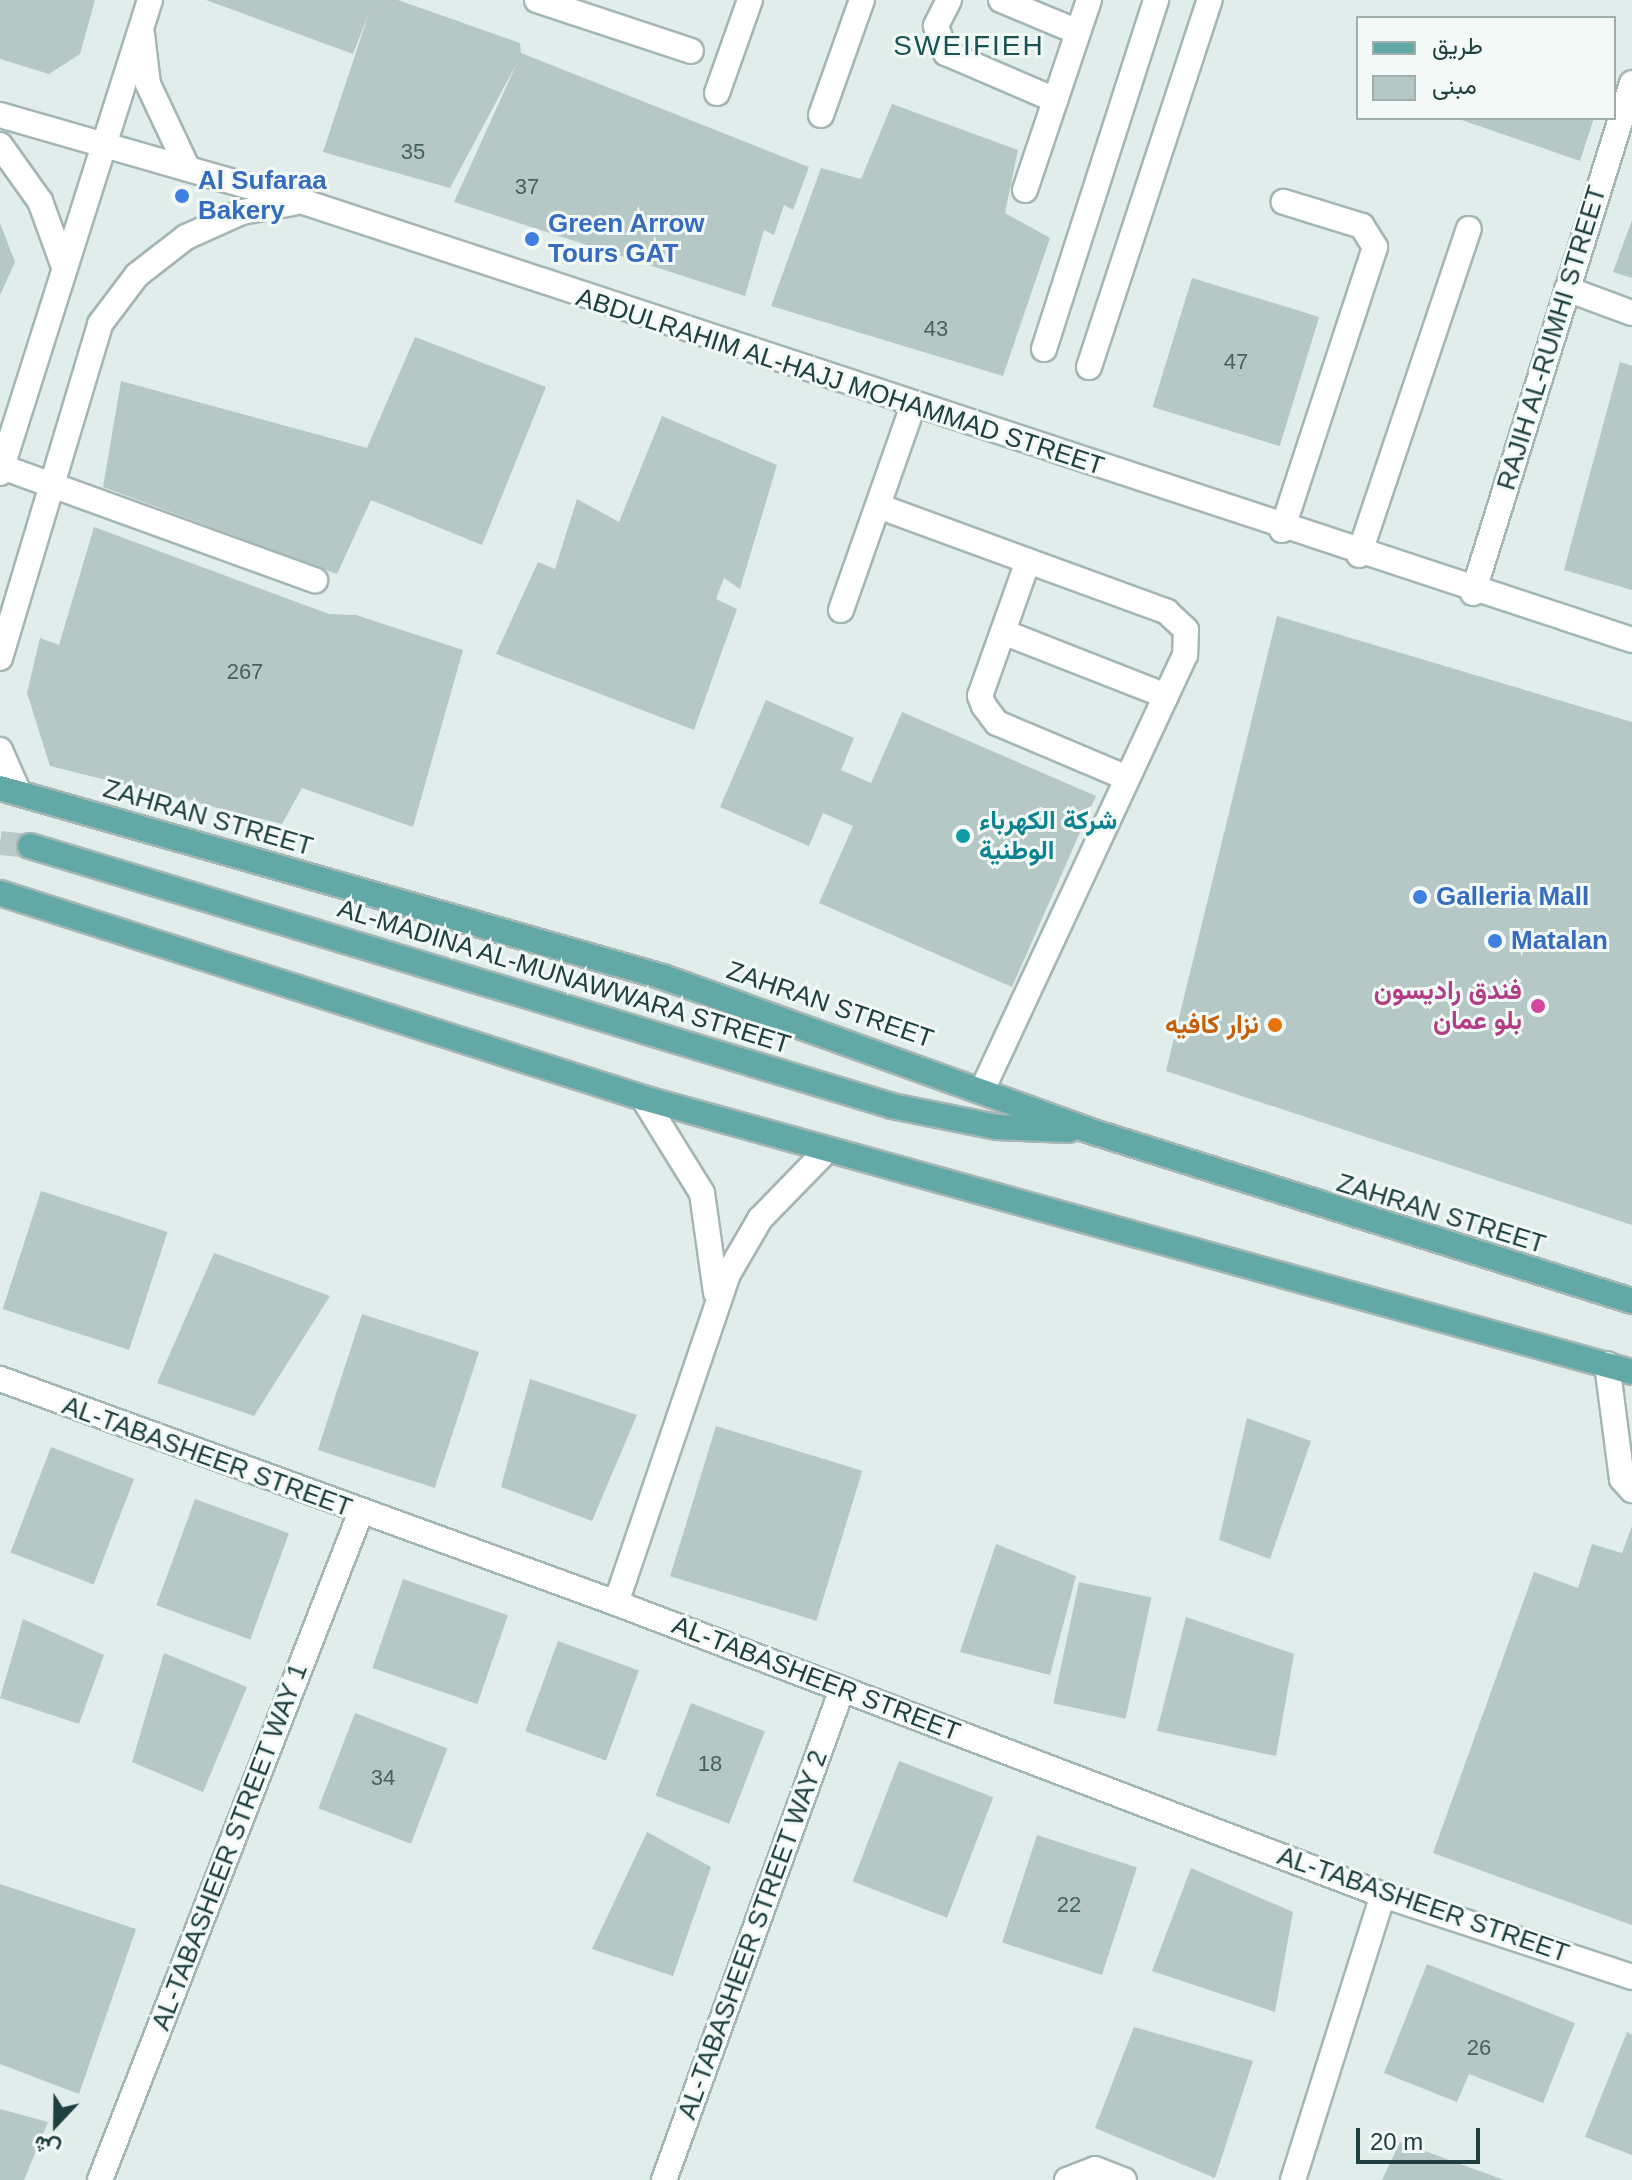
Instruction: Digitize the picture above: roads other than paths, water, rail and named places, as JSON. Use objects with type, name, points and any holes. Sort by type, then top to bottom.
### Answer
[{"type":"main road","name":"ZAHRAN STREET","points":[[10,791],[663,977],[1087,1130],[1632,1301]]},
{"type":"main road","name":"AL-MADINA AL-MUNAWWARA STREET","points":[[30,846],[892,1106],[997,1127],[1087,1130]]},
{"type":"main road","points":[[0,893],[643,1098],[1632,1372]]},
{"type":"street","points":[[150,0],[1,470],[52,483],[315,580]]},
{"type":"street","points":[[537,0],[691,51]]},
{"type":"street","points":[[717,93],[750,0]]},
{"type":"street","points":[[821,115],[862,0]]},
{"type":"street","points":[[949,0],[936,26],[946,53],[1055,100]]},
{"type":"street","points":[[1001,0],[1078,32]]},
{"type":"street","points":[[1025,190],[1089,0]]},
{"type":"street","points":[[1044,349],[1156,0]]},
{"type":"street","points":[[1089,367],[1210,0]]},
{"type":"street","points":[[142,24],[148,84],[188,169]]},
{"type":"street","name":"RAJIH AL-RUMHI STREET","points":[[1473,593],[1632,83]]},
{"type":"street","name":"ABDULRAHIM AL-HAJJ MOHAMMAD STREET","points":[[0,115],[304,202],[1473,593],[1632,640]]},
{"type":"street","points":[[0,145],[40,201],[64,267]]},
{"type":"street","points":[[0,658],[100,324],[137,275],[213,223],[304,202]]},
{"type":"street","points":[[1282,530],[1375,247],[1362,226],[1284,202]]},
{"type":"street","points":[[1359,555],[1469,229]]},
{"type":"street","points":[[1567,289],[1632,313]]},
{"type":"street","points":[[841,610],[913,406]]},
{"type":"street","points":[[878,506],[1178,619],[1188,642],[1166,696],[982,1090]]},
{"type":"street","points":[[1028,561],[980,696],[989,714],[1127,778]]},
{"type":"street","points":[[1003,632],[1166,696]]},
{"type":"street","points":[[0,750],[10,791]]},
{"type":"street","points":[[643,1098],[702,1193],[716,1304]]},
{"type":"street","points":[[616,1603],[716,1304],[760,1219],[827,1150]]},
{"type":"street","points":[[1607,1364],[1622,1479],[1632,1490]]},
{"type":"street","name":"AL-TABASHEER STREET","points":[[0,1379],[360,1514],[616,1603],[1383,1895],[1632,1977]]},
{"type":"street","name":"AL-TABASHEER STREET WAY 1","points":[[100,2180],[360,1514]]},
{"type":"street","name":"AL-TABASHEER STREET WAY 2","points":[[664,2180],[842,1689]]},
{"type":"street","points":[[1293,2180],[1383,1895]]},
{"type":"street","points":[[1067,2180],[1095,2169],[1124,2180]]},
{"type":"tunnel","points":[[0,843],[30,846]]},
{"type":"place","name":"Al Sufaraa Bakery","points":[[182,196]]},
{"type":"place","name":"Green Arrow Tours GAT","points":[[532,239]]},
{"type":"place","name":"شركة الكهرباء الوطنية","points":[[963,836]]},
{"type":"place","name":"Galleria Mall","points":[[1420,897]]},
{"type":"place","name":"Matalan","points":[[1495,941]]},
{"type":"place","name":"فندق راديسون بلو عمان","points":[[1538,1006]]},
{"type":"place","name":"نزار كافيه","points":[[1275,1025]]},
{"type":"district","name":"SWEIFIEH","points":[[969,46]]}]
